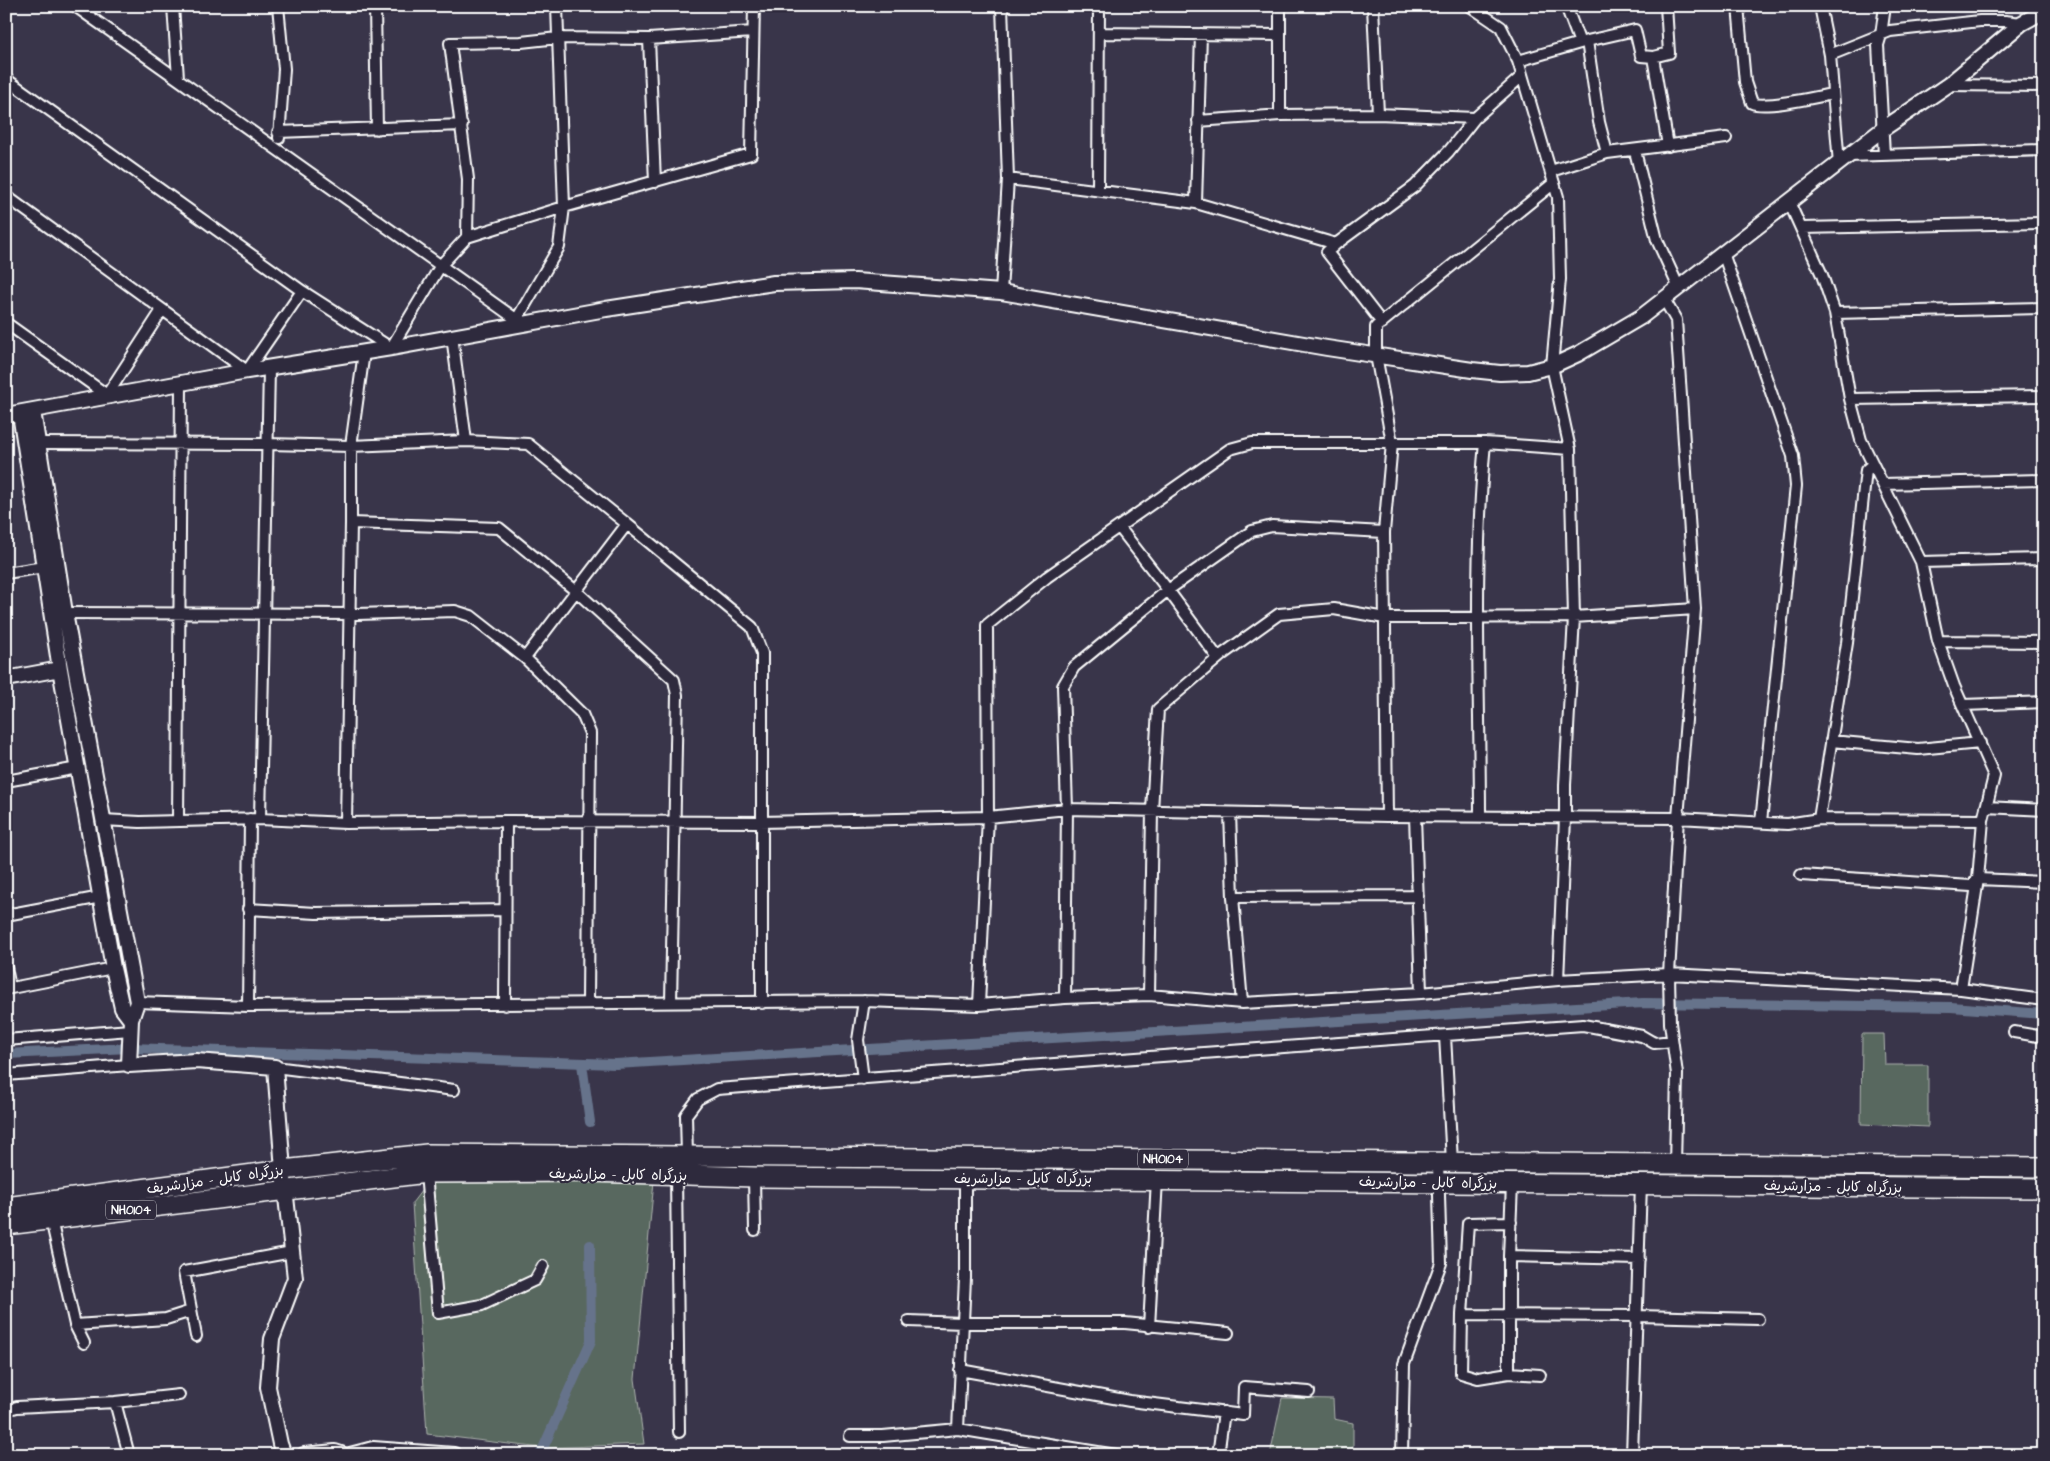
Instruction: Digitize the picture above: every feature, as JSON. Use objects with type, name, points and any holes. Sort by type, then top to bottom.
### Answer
[{"type":"highway","name":"بزرگراه کابل - مزارشریف","points":[[6,1225],[49,1211],[283,1170],[427,1154],[2044,1168]]},
{"type":"highway","name":"بزرگراه کابل - مزارشریف","points":[[6,1206],[49,1211],[285,1190],[426,1173],[589,1172],[754,1177],[2044,1188]]},
{"type":"main road","points":[[20,413],[246,371],[269,369],[391,348],[520,321],[774,283],[855,281],[1001,292],[1376,355],[1500,373],[1528,372],[1552,366],[1578,354],[1641,317],[1883,129],[1948,86],[2022,23],[2044,11]]},
{"type":"main road","points":[[20,413],[38,443],[65,613],[136,1002],[130,1030],[129,1060],[196,1062],[275,1068],[283,1170],[295,1278],[272,1339],[268,1387],[284,1455]]},
{"type":"main road","points":[[20,413],[60,669],[114,968],[122,1008],[130,1030]]},
{"type":"main road","points":[[6,679],[60,669]]},
{"type":"main road","points":[[350,1455],[374,1449],[454,1455]]},
{"type":"main road","points":[[304,1455],[335,1452],[344,1455]]},
{"type":"street","points":[[76,6],[520,321],[559,247],[564,207],[557,6]]},
{"type":"street","points":[[173,6],[178,78]]},
{"type":"street","points":[[278,6],[284,69],[278,132],[279,149]]},
{"type":"street","points":[[375,6],[377,129]]},
{"type":"street","points":[[6,79],[302,291],[391,348],[441,265],[467,237],[564,207],[751,154],[754,6]]},
{"type":"street","points":[[1001,292],[1008,180],[1002,6]]},
{"type":"street","points":[[1098,190],[1099,6]]},
{"type":"street","points":[[1280,6],[1280,115]]},
{"type":"street","points":[[1373,6],[1378,114]]},
{"type":"street","points":[[1470,6],[1501,27],[1518,61],[1558,197],[1560,279],[1552,366],[1570,449],[1574,617],[1565,785],[1558,980]]},
{"type":"street","points":[[1566,6],[1584,42],[1599,122],[1607,153]]},
{"type":"street","points":[[1518,61],[1635,30],[1641,56],[1653,57],[1669,54],[1666,6]]},
{"type":"street","points":[[1738,6],[1745,82],[1752,103],[1770,105],[1832,94]]},
{"type":"street","points":[[1820,6],[1830,55],[1832,94],[1844,160],[1884,154],[2044,150]]},
{"type":"street","points":[[1884,154],[1878,45],[1885,6]]},
{"type":"street","points":[[1830,55],[1890,31],[1980,21],[2005,20],[2022,23]]},
{"type":"street","points":[[467,237],[468,180],[450,43],[521,42],[558,38],[649,39],[753,32]]},
{"type":"street","points":[[1099,33],[1279,35]]},
{"type":"street","points":[[1196,203],[1201,34]]},
{"type":"street","points":[[649,39],[655,182]]},
{"type":"street","points":[[1653,57],[1668,146]]},
{"type":"street","points":[[1382,322],[1327,252],[1415,186],[1448,151],[1475,118],[1522,76]]},
{"type":"street","points":[[1948,86],[2044,86]]},
{"type":"street","points":[[1198,122],[1280,115],[1378,114],[1475,118]]},
{"type":"street","points":[[278,132],[462,125]]},
{"type":"street","points":[[1551,171],[1607,153],[1726,138]]},
{"type":"street","points":[[1634,151],[1657,240],[1679,288]]},
{"type":"street","points":[[1008,180],[1196,203],[1336,244]]},
{"type":"street","points":[[1388,816],[1384,532],[1392,443],[1376,355],[1376,327],[1554,183]]},
{"type":"street","points":[[6,196],[246,371],[302,291]]},
{"type":"street","points":[[1789,202],[1822,274],[1835,313],[1850,399],[1861,440],[1921,562],[1938,641],[1994,776],[1983,820],[1978,879],[1961,989]]},
{"type":"street","points":[[1802,228],[2044,223]]},
{"type":"street","points":[[1723,253],[1794,456],[1796,486],[1761,822]]},
{"type":"street","points":[[1664,299],[1676,320],[1695,609],[1678,818],[1669,974],[1670,1023],[1677,1074],[1675,1165]]},
{"type":"street","points":[[1835,313],[2044,308]]},
{"type":"street","points":[[6,323],[108,396],[162,310]]},
{"type":"street","points":[[452,336],[466,441]]},
{"type":"street","points":[[346,823],[351,446],[364,352]]},
{"type":"street","points":[[248,1006],[248,909],[255,819],[263,613],[269,369]]},
{"type":"street","points":[[178,821],[181,614],[180,384]]},
{"type":"street","points":[[1850,399],[2044,396]]},
{"type":"street","points":[[38,443],[351,446],[466,441],[528,444],[752,627],[762,653],[762,1002]]},
{"type":"street","points":[[979,1005],[988,817],[987,625],[1047,577],[1230,449],[1252,443],[1485,443],[1570,449]]},
{"type":"street","points":[[1480,817],[1478,616],[1480,493],[1485,443]]},
{"type":"street","points":[[1819,819],[1847,643],[1866,470],[1873,464]]},
{"type":"street","points":[[1883,484],[2044,480]]},
{"type":"street","points":[[351,524],[499,528],[576,591],[674,680],[677,695],[671,1002]]},
{"type":"street","points":[[525,658],[627,524]]},
{"type":"street","points":[[1065,998],[1067,809],[1063,686],[1074,667],[1168,590],[1252,530],[1272,526],[1384,532]]},
{"type":"street","points":[[1119,527],[1218,658]]},
{"type":"street","points":[[1921,562],[2044,559]]},
{"type":"street","points":[[6,573],[44,567]]},
{"type":"street","points":[[1150,995],[1152,811],[1158,710],[1218,658],[1279,614],[1334,610],[1385,618],[1478,616],[1574,617],[1695,609]]},
{"type":"street","points":[[65,613],[181,614],[455,611],[471,616],[525,658],[582,714],[590,733],[588,1004]]},
{"type":"street","points":[[1938,641],[2044,642]]},
{"type":"street","points":[[1963,705],[2044,702]]},
{"type":"street","points":[[1831,741],[1918,750],[1980,744]]},
{"type":"street","points":[[6,781],[78,768]]},
{"type":"street","points":[[1986,807],[2044,810]]},
{"type":"street","points":[[103,820],[140,822],[255,819],[346,823],[506,821],[761,822],[988,817],[1067,809],[1388,816],[1678,818],[1787,824],[1819,819],[1983,820]]},
{"type":"street","points":[[1230,813],[1233,897],[1242,1002]]},
{"type":"street","points":[[1415,816],[1421,993]]},
{"type":"street","points":[[506,821],[506,1005]]},
{"type":"street","points":[[1801,875],[1959,886],[1971,886],[1978,879],[2044,882]]},
{"type":"street","points":[[1233,897],[1418,896]]},
{"type":"street","points":[[6,915],[101,897]]},
{"type":"street","points":[[248,909],[316,913],[505,910]]},
{"type":"street","points":[[6,967],[8,989],[114,968]]},
{"type":"street","points":[[136,1002],[248,1006],[864,1001],[979,1005],[1065,998],[1150,995],[1242,1002],[1421,993],[1558,980],[1669,974],[1961,989],[2044,1000]]},
{"type":"street","points":[[863,1079],[858,1040],[864,1001]]},
{"type":"street","points":[[678,1432],[676,1175],[687,1156],[686,1115],[698,1099],[717,1089],[1583,1025],[1642,1036],[1654,1043],[1672,1041]]},
{"type":"street","points":[[6,1040],[130,1030]]},
{"type":"street","points":[[2014,1032],[2044,1037]]},
{"type":"street","points":[[1402,1455],[1404,1364],[1440,1263],[1438,1182],[1445,1162],[1445,1036]]},
{"type":"street","points":[[6,1075],[129,1060]]},
{"type":"street","points":[[275,1068],[454,1090]]},
{"type":"street","points":[[426,1173],[438,1313],[482,1305],[534,1280],[543,1266]]},
{"type":"street","points":[[754,1177],[755,1230]]},
{"type":"street","points":[[958,1429],[965,1278],[965,1178]]},
{"type":"street","points":[[1149,1327],[1157,1179]]},
{"type":"street","points":[[1509,1373],[1509,1256],[1512,1184]]},
{"type":"street","points":[[1632,1455],[1642,1184]]},
{"type":"street","points":[[49,1211],[75,1325],[84,1343]]},
{"type":"street","points":[[1511,1222],[1468,1223],[1462,1314],[1461,1373],[1478,1378],[1509,1373],[1540,1375]]},
{"type":"street","points":[[196,1336],[184,1272],[292,1252]]},
{"type":"street","points":[[1509,1256],[1639,1259]]},
{"type":"street","points":[[75,1325],[166,1320],[191,1311]]},
{"type":"street","points":[[1462,1314],[1638,1316],[1758,1320]]},
{"type":"street","points":[[909,1321],[1124,1323],[1228,1334]]},
{"type":"street","points":[[960,1370],[1130,1401],[1242,1414],[1244,1387],[1309,1392]]},
{"type":"street","points":[[6,1410],[17,1407],[115,1402],[179,1395]]},
{"type":"street","points":[[115,1402],[129,1455]]},
{"type":"street","points":[[1218,1455],[1224,1412]]},
{"type":"street","points":[[850,1436],[883,1436],[958,1429],[1084,1452],[1116,1455]]},
{"type":"shaded area","points":[[1862,1034],[1884,1034],[1885,1065],[1928,1065],[1928,1127],[1861,1124]]},
{"type":"shaded area","points":[[655,1171],[635,1379],[644,1444],[542,1448],[427,1434],[412,1203],[435,1173]]},
{"type":"shaded area","points":[[1282,1398],[1333,1399],[1334,1419],[1353,1423],[1353,1455],[1270,1455]]},
{"type":"waterway","points":[[6,1054],[129,1048],[616,1064],[1643,1003],[1951,1007],[2044,1014]]},
{"type":"waterway","points":[[582,1064],[590,1122]]},
{"type":"waterway","points":[[540,1455],[591,1341],[590,1245]]}]
